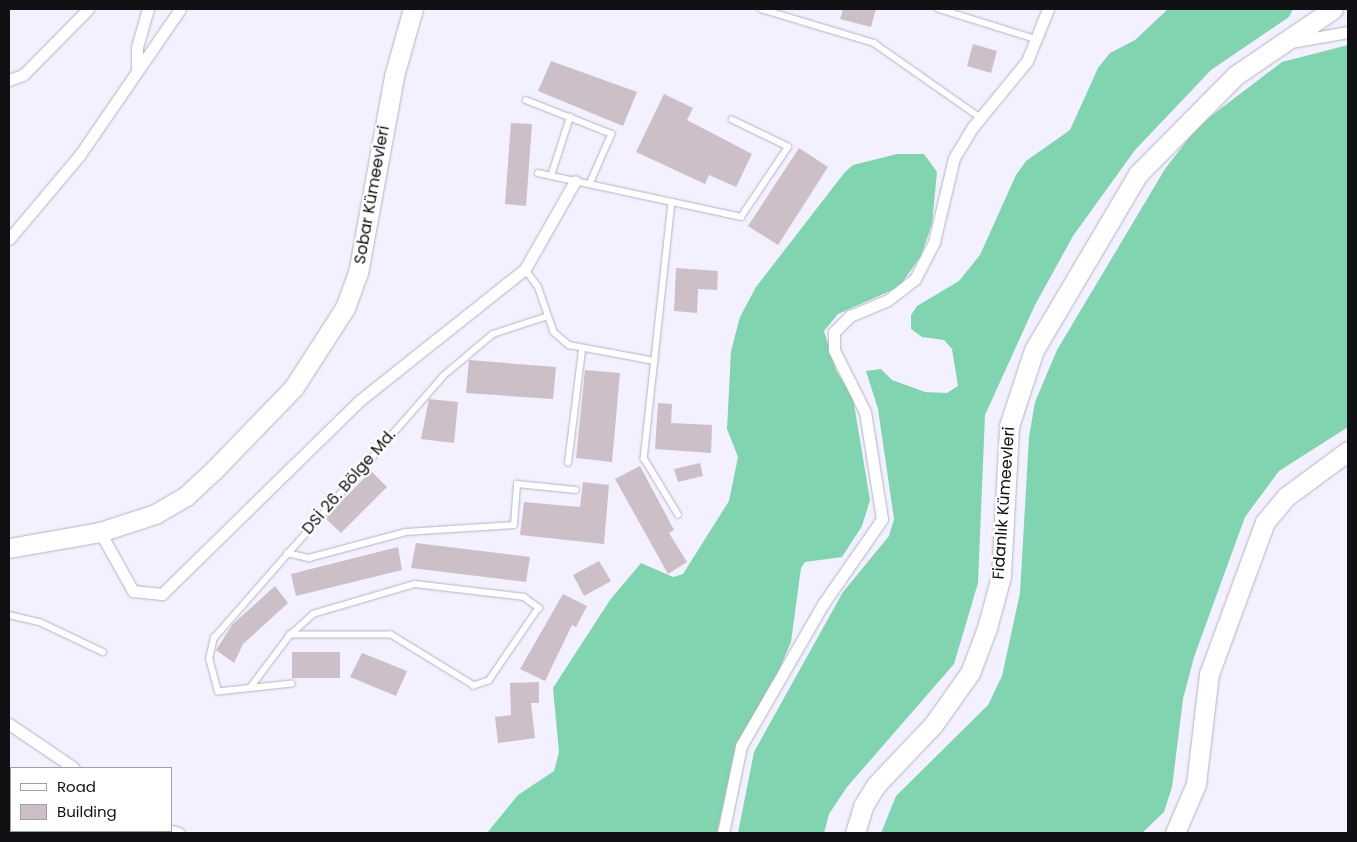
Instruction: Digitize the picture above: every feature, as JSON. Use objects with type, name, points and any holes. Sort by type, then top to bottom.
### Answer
[{"type":"main road","name":"Sobar Kümeevleri","points":[[9,548],[100,532],[155,514],[186,496],[256,430],[324,345],[358,273],[394,76],[413,9]]},
{"type":"main road","name":"Fidanlık Kümeevleri","points":[[855,833],[863,806],[876,785],[932,725],[970,673],[987,628],[1000,576],[1009,426],[1034,350],[1138,174],[1206,102],[1280,44],[1333,9]]},
{"type":"main road","points":[[1174,833],[1187,813],[1196,784],[1209,674],[1264,522],[1287,496],[1348,451]]},
{"type":"street","points":[[9,80],[23,74],[88,9]]},
{"type":"street","points":[[137,67],[137,47],[148,9]]},
{"type":"street","points":[[9,239],[79,156],[137,67],[180,9]]},
{"type":"street","points":[[723,833],[741,746],[823,604],[882,518],[865,412],[834,350],[834,332],[850,316],[888,300],[915,279],[934,242],[954,158],[981,118],[1014,79],[1038,40],[1048,9]]},
{"type":"street","points":[[1280,44],[1348,32]]},
{"type":"street","points":[[100,532],[133,591],[162,594],[359,401],[525,269],[575,181]]},
{"type":"street","points":[[9,724],[73,767]]},
{"type":"lane","points":[[761,9],[874,43],[981,118]]},
{"type":"lane","points":[[939,9],[1038,40]]},
{"type":"lane","points":[[526,100],[612,134],[590,184]]},
{"type":"lane","points":[[551,176],[570,117]]},
{"type":"lane","points":[[538,173],[740,217],[788,147],[732,120]]},
{"type":"lane","points":[[672,202],[644,458],[678,514]]},
{"type":"lane","points":[[525,269],[544,300],[545,317],[554,332],[582,350],[655,361]]},
{"type":"lane","name":"DSİ 26. Bölge Md.","points":[[250,688],[218,692],[209,659],[214,638],[443,376],[493,334],[545,317]]},
{"type":"lane","points":[[568,463],[582,350]]},
{"type":"lane","points":[[287,553],[310,558],[406,532],[514,524],[517,484],[576,490]]},
{"type":"lane","points":[[250,688],[290,634],[313,614],[415,584],[524,597],[539,608],[489,681],[474,686],[391,635],[290,634]]},
{"type":"lane","points":[[9,615],[40,622],[103,652]]},
{"type":"lane","points":[[250,688],[292,684]]},
{"type":"green space","points":[[1168,9],[1293,9],[1289,17],[1211,70],[1135,150],[1073,236],[1035,305],[985,415],[978,583],[954,664],[847,787],[829,814],[824,833],[738,833],[754,752],[843,592],[889,536],[894,519],[878,409],[866,371],[881,369],[892,380],[925,392],[947,393],[958,386],[952,349],[944,340],[922,337],[911,329],[911,315],[917,306],[959,281],[980,255],[1016,175],[1026,161],[1070,130],[1098,68],[1110,53],[1135,40]]},
{"type":"green space","points":[[1348,45],[1348,427],[1279,471],[1245,517],[1194,657],[1183,699],[1172,787],[1164,812],[1142,833],[881,833],[896,796],[988,705],[1002,676],[1020,593],[1029,437],[1035,402],[1057,350],[1165,169],[1198,126],[1282,62]]},
{"type":"green space","points":[[897,154],[924,154],[937,172],[932,224],[921,256],[899,287],[838,314],[824,331],[836,370],[853,398],[870,500],[862,526],[842,557],[805,562],[801,568],[791,642],[774,682],[737,742],[717,833],[487,833],[518,795],[554,771],[559,752],[553,688],[610,600],[641,563],[673,577],[683,574],[729,501],[738,457],[727,429],[731,351],[740,317],[756,287],[845,172],[853,165]]},
{"type":"building","points":[[843,9],[876,9],[871,27],[840,19]]},
{"type":"building","points":[[973,44],[997,51],[991,73],[967,66]]},
{"type":"building","points":[[551,61],[637,92],[623,126],[538,91]]},
{"type":"building","points":[[664,94],[693,108],[687,120],[752,154],[736,187],[709,175],[705,184],[636,152]]},
{"type":"building","points":[[511,123],[532,124],[526,206],[505,204]]},
{"type":"building","points":[[799,148],[828,167],[778,245],[748,226]]},
{"type":"building","points":[[676,268],[718,271],[717,290],[698,289],[697,313],[674,311]]},
{"type":"building","points":[[469,360],[556,367],[553,399],[466,393]]},
{"type":"building","points":[[585,370],[620,373],[612,462],[576,458]]},
{"type":"building","points":[[429,399],[458,402],[454,443],[421,439]]},
{"type":"building","points":[[658,403],[672,404],[671,423],[712,425],[711,453],[655,449]]},
{"type":"building","points":[[700,463],[703,476],[678,482],[674,469]]},
{"type":"building","points":[[640,466],[674,530],[669,533],[687,562],[668,574],[615,479]]},
{"type":"building","points":[[371,471],[387,487],[341,533],[325,518]]},
{"type":"building","points":[[583,482],[609,485],[604,544],[520,535],[524,502],[580,507]]},
{"type":"building","points":[[416,543],[530,557],[526,582],[411,568]]},
{"type":"building","points":[[398,547],[402,570],[296,596],[291,574]]},
{"type":"building","points":[[599,561],[611,581],[584,596],[573,575]]},
{"type":"building","points":[[275,586],[288,603],[243,644],[234,663],[216,650],[232,625]]},
{"type":"building","points":[[563,594],[587,606],[576,627],[572,625],[545,681],[520,669]]},
{"type":"building","points":[[292,652],[340,652],[340,678],[292,678]]},
{"type":"building","points":[[362,653],[407,671],[396,696],[350,677]]},
{"type":"building","points":[[539,682],[539,703],[531,703],[535,738],[498,743],[495,717],[511,715],[510,683]]}]
